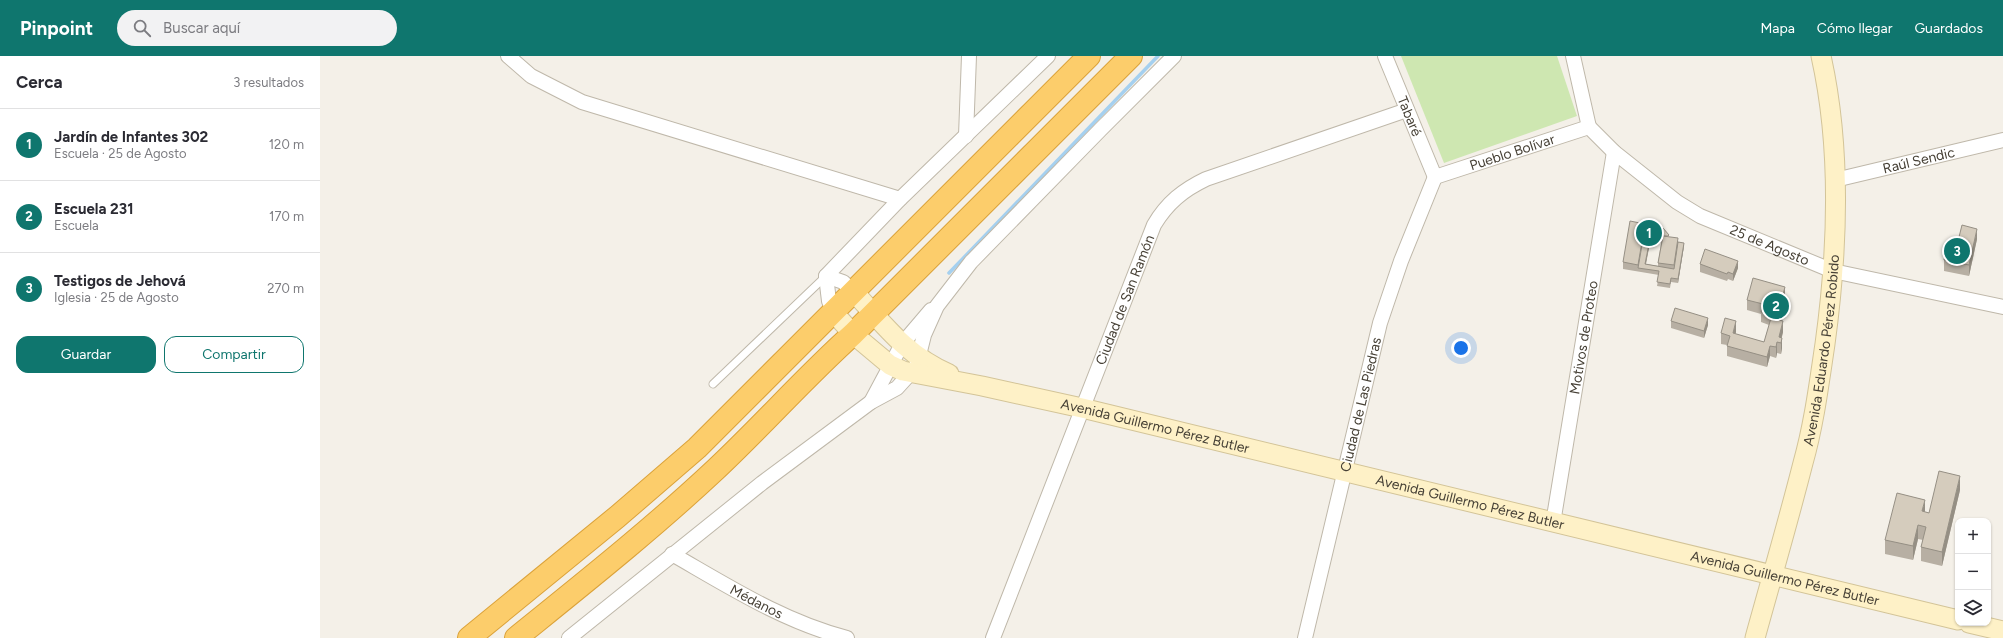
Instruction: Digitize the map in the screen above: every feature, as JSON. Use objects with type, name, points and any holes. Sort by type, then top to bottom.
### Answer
[{"type":"highway","points":[[469,638],[618,517],[691,453],[834,313],[1089,56]]},
{"type":"highway","points":[[516,638],[663,518],[716,469],[830,355],[874,314],[1132,56]]},
{"type":"street","points":[[508,56],[531,76],[582,102],[900,199]]},
{"type":"street","points":[[966,136],[969,56]]},
{"type":"street","points":[[826,276],[900,199],[1048,56]]},
{"type":"street","points":[[569,638],[762,483],[871,402],[897,388],[914,366],[924,335],[937,306],[972,262],[1174,56]]},
{"type":"street","name":"Tabaré","points":[[1385,56],[1435,176]]},
{"type":"street","points":[[1573,56],[1589,127]]},
{"type":"street","name":"Avenida Eduardo Pérez Robido","points":[[1755,638],[1804,463],[1825,342],[1833,271],[1835,180],[1832,126],[1821,56]]},
{"type":"street","name":"Ciudad de San Ramón","points":[[994,638],[1154,225],[1163,210],[1188,188],[1206,179],[1407,110]]},
{"type":"street","name":"25 de Agosto","points":[[1589,127],[1614,152],[1677,202],[1700,216],[1833,271],[2003,307]]},
{"type":"street","name":"Pueblo Bolívar","points":[[1435,176],[1589,127]]},
{"type":"street","name":"Raúl Sendic","points":[[1835,180],[2003,140]]},
{"type":"street","name":"Motivos de Proteo","points":[[1553,523],[1614,152]]},
{"type":"street","name":"Ciudad de Las Piedras","points":[[1306,638],[1380,323],[1401,261],[1435,176]]},
{"type":"street","points":[[826,276],[843,282],[854,292],[902,344],[914,366]]},
{"type":"street","points":[[826,276],[829,301],[834,313]]},
{"type":"street","points":[[871,402],[902,344],[929,312],[937,306]]},
{"type":"street","name":"Avenida Guillermo Pérez Butler","points":[[834,313],[853,334],[890,365],[914,366],[982,386],[1082,408],[1345,473],[1955,619]]},
{"type":"street","name":"Médanos","points":[[672,554],[755,601],[799,623],[847,638]]},
{"type":"street","points":[[1982,626],[2003,631]]},
{"type":"lane","points":[[713,384],[826,276]]},
{"type":"green space","points":[[1401,56],[1557,56],[1577,116],[1444,163]]},
{"type":"building","points":[[1630,221],[1645,224],[1638,265],[1623,262]]},
{"type":"building","points":[[1962,225],[1977,229],[1969,265],[1944,260],[1947,243],[1957,245]]},
{"type":"building","points":[[1645,228],[1652,229],[1645,264],[1674,269],[1678,242],[1684,243],[1678,279],[1671,278],[1670,284],[1657,282],[1659,271],[1638,268]]},
{"type":"building","points":[[1663,228],[1669,235],[1663,236],[1662,239],[1656,234]]},
{"type":"building","points":[[1663,236],[1678,238],[1674,265],[1658,263]]},
{"type":"building","points":[[1705,249],[1738,261],[1733,274],[1728,272],[1727,274],[1700,264]]},
{"type":"building","points":[[1753,278],[1785,287],[1777,316],[1761,312],[1763,304],[1747,300]]},
{"type":"building","points":[[1675,308],[1708,318],[1704,331],[1671,321]]},
{"type":"building","points":[[1725,318],[1736,321],[1733,333],[1764,342],[1771,318],[1783,321],[1779,337],[1782,338],[1781,343],[1777,342],[1776,347],[1770,346],[1767,357],[1727,346],[1730,336],[1721,333]]},
{"type":"building","points":[[1939,471],[1960,476],[1942,552],[1921,547],[1926,527],[1918,525],[1913,546],[1885,540],[1897,493],[1925,500],[1922,511],[1929,513]]},
{"type":"waterway","points":[[949,273],[1158,56]]},
{"type":"place","name":"Jardín de Infantes 302","points":[[1649,233]]},
{"type":"place","name":"Testigos de Jehová","points":[[1957,251]]},
{"type":"place","name":"Escuela 231","points":[[1776,306]]}]
